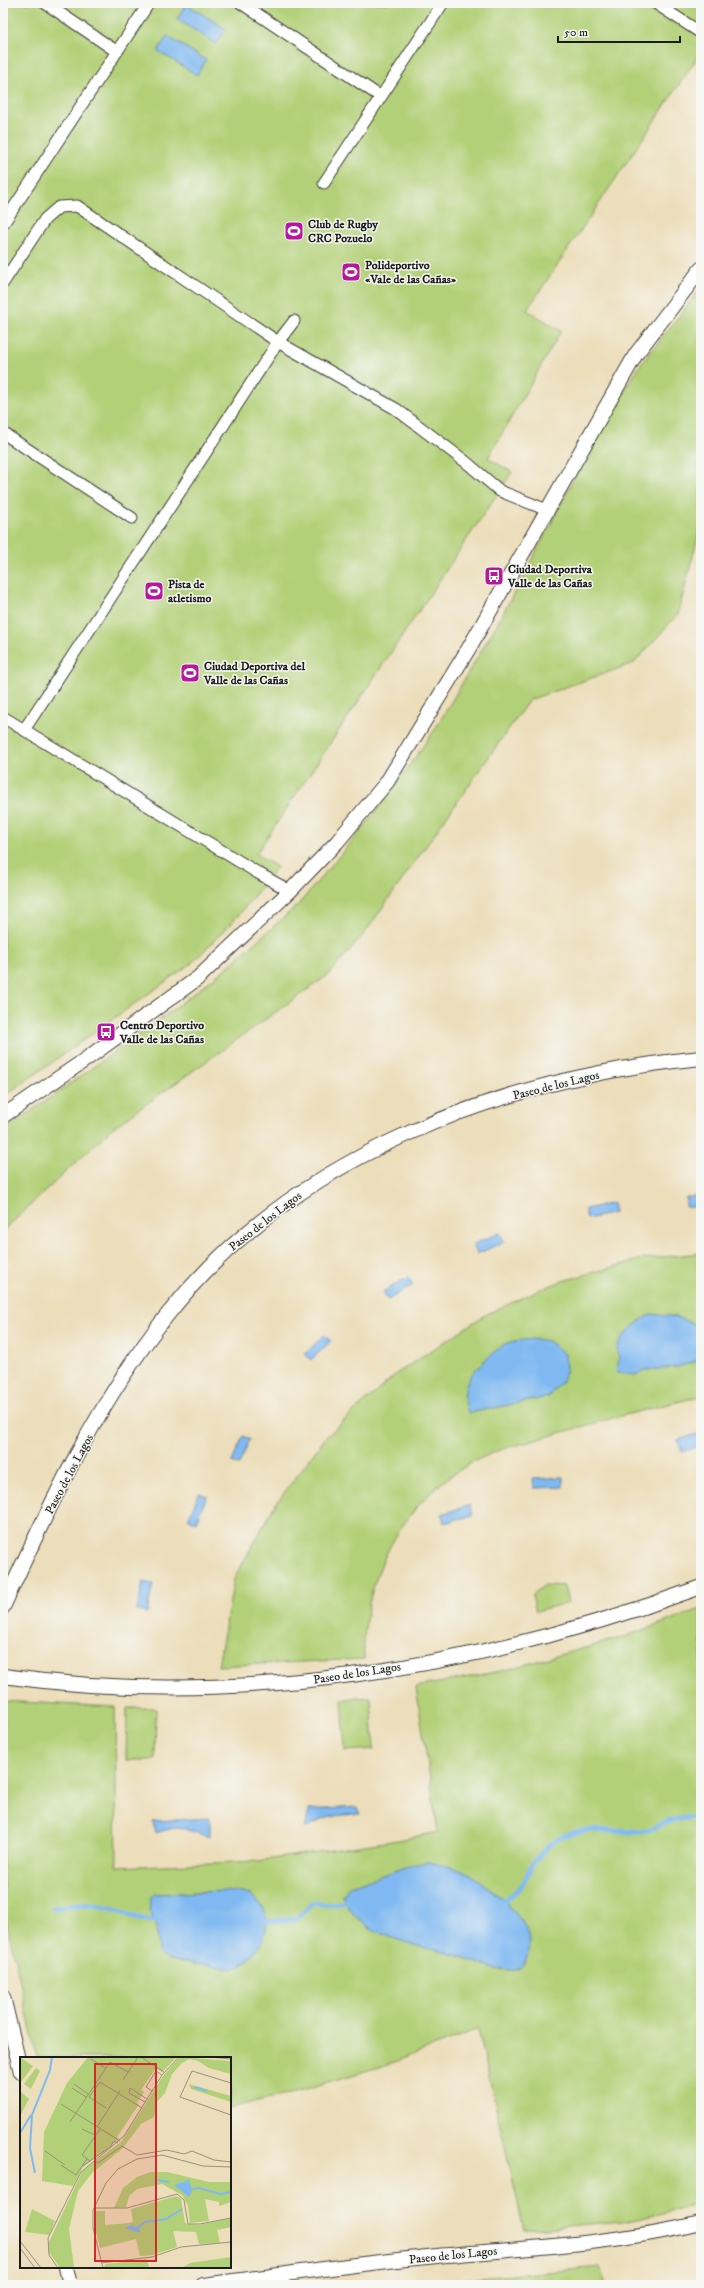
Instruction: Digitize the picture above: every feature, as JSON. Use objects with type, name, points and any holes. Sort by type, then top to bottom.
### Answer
[{"type":"street","points":[[45,3],[116,51]]},
{"type":"street","points":[[3,224],[116,51],[150,3]]},
{"type":"street","points":[[241,3],[380,97]]},
{"type":"street","points":[[324,183],[443,3]]},
{"type":"street","points":[[655,3],[701,33]]},
{"type":"street","points":[[3,283],[45,219],[59,208],[77,206],[278,342],[396,409],[500,491],[547,510]]},
{"type":"street","points":[[3,1116],[82,1062],[198,978],[290,891],[337,842],[387,782],[470,648],[636,354],[701,269]]},
{"type":"street","points":[[24,730],[278,342],[294,321]]},
{"type":"street","points":[[3,433],[132,518]]},
{"type":"street","points":[[3,717],[290,891]]},
{"type":"street","name":"Paseo de los Lagos","points":[[3,1607],[66,1476],[104,1408],[135,1360],[167,1314],[193,1284],[229,1248],[271,1213],[359,1156],[486,1103],[585,1076],[663,1062],[701,1058]]},
{"type":"street","name":"Paseo de los Lagos","points":[[3,1676],[88,1685],[147,1688],[242,1686],[319,1680],[464,1654],[556,1633],[701,1587]]},
{"type":"street","points":[[3,1997],[20,2068]]},
{"type":"street","name":"Paseo de los Lagos","points":[[203,2285],[435,2256],[601,2242],[654,2234],[701,2223]]},
{"type":"street","points":[[66,2268],[70,2285]]},
{"type":"green space","name":"Ciudad Deportiva del Valle de las Cañas","points":[[3,3],[701,3],[701,52],[527,310],[561,331],[488,458],[512,472],[256,854],[277,867],[238,916],[192,963],[3,1097]]},
{"type":"green space","points":[[701,288],[701,524],[678,614],[634,663],[529,700],[364,934],[328,975],[111,1129],[3,1231],[3,1131],[162,1018],[225,969],[298,905],[372,817],[434,731],[500,619],[551,524],[584,458],[638,368]]},
{"type":"green space","points":[[701,1253],[701,1396],[516,1445],[488,1455],[460,1470],[434,1489],[413,1512],[395,1538],[381,1566],[371,1596],[365,1627],[364,1659],[218,1666],[234,1579],[275,1505],[326,1437],[396,1374],[483,1316],[539,1290],[562,1281],[643,1259]]},
{"type":"green space","points":[[545,1585],[564,1586],[568,1603],[536,1611],[532,1595]]},
{"type":"green space","points":[[701,1609],[701,2204],[632,2220],[524,2230],[478,2029],[392,2063],[302,2090],[231,2108],[231,2057],[37,2057],[3,1906],[3,1701],[115,1707],[117,1867],[258,1861],[398,1840],[438,1832],[416,1687],[501,1671],[621,1638]]},
{"type":"green space","points":[[371,1697],[374,1749],[345,1751],[342,1699]]},
{"type":"green space","points":[[127,1708],[156,1708],[155,1760],[126,1760]]},
{"type":"green space","points":[[600,2267],[605,2285],[402,2285]]},
{"type":"water","points":[[186,4],[226,29],[216,44],[177,19]]},
{"type":"water","points":[[167,36],[206,60],[197,75],[158,51]]},
{"type":"water","points":[[686,1197],[701,1197],[701,1207],[686,1207]]},
{"type":"water","points":[[613,1203],[615,1213],[587,1219],[585,1209]]},
{"type":"water","points":[[500,1233],[504,1242],[477,1254],[473,1244]]},
{"type":"water","points":[[408,1277],[413,1285],[388,1300],[383,1292]]},
{"type":"water","points":[[651,1314],[677,1317],[701,1327],[701,1359],[678,1367],[645,1370],[636,1375],[617,1373],[616,1369],[619,1356],[617,1353],[620,1341],[629,1330]]},
{"type":"water","points":[[324,1335],[331,1341],[311,1360],[305,1354]]},
{"type":"water","points":[[536,1339],[548,1341],[565,1354],[566,1372],[563,1380],[548,1397],[469,1413],[466,1405],[465,1389],[472,1375],[482,1362],[497,1349],[507,1343]]},
{"type":"water","points":[[701,1433],[701,1445],[682,1452],[678,1440]]},
{"type":"water","points":[[243,1436],[250,1439],[239,1465],[232,1462]]},
{"type":"water","points":[[563,1477],[563,1487],[534,1488],[533,1479]]},
{"type":"water","points":[[199,1493],[207,1496],[196,1522],[188,1519]]},
{"type":"water","points":[[470,1505],[473,1515],[444,1523],[442,1514]]},
{"type":"water","points":[[143,1582],[153,1584],[147,1613],[137,1611]]},
{"type":"water","points":[[357,1807],[360,1814],[331,1817],[319,1821],[305,1829],[309,1810]]},
{"type":"water","points":[[210,1818],[210,1837],[178,1827],[155,1833],[153,1821]]},
{"type":"water","points":[[428,1862],[456,1869],[471,1875],[491,1889],[513,1910],[522,1922],[528,1934],[530,1946],[527,1957],[521,1967],[511,1971],[495,1969],[462,1957],[393,1938],[372,1929],[363,1923],[354,1915],[347,1905],[343,1895],[350,1886],[412,1865]]},
{"type":"water","points":[[222,1891],[250,1895],[258,1901],[263,1908],[266,1917],[265,1935],[261,1944],[249,1959],[233,1969],[168,1960],[159,1954],[157,1926],[149,1911],[151,1897],[155,1894]]},
{"type":"waterway","points":[[498,1901],[505,1901],[522,1885],[532,1864],[546,1848],[558,1839],[570,1834],[594,1830],[642,1832],[671,1821],[701,1817]]},
{"type":"waterway","points":[[261,1922],[296,1919],[313,1903],[332,1905],[350,1901]]},
{"type":"waterway","points":[[53,1908],[76,1905],[93,1905],[151,1921],[159,1921]]},
{"type":"place","name":"Club de Rugby CRC Pozuelo","points":[[294,231]]},
{"type":"place","name":"Polideportivo «Vale de las Cañas»","points":[[351,272]]},
{"type":"place","name":"Ciudad Deportiva Valle de las Cañas","points":[[494,576]]},
{"type":"place","name":"Pista de atletismo","points":[[154,591]]},
{"type":"place","name":"Ciudad Deportiva del Valle de las Cañas","points":[[190,673]]},
{"type":"place","name":"Centro Deportivo Valle de las Cañas","points":[[106,1032]]}]
